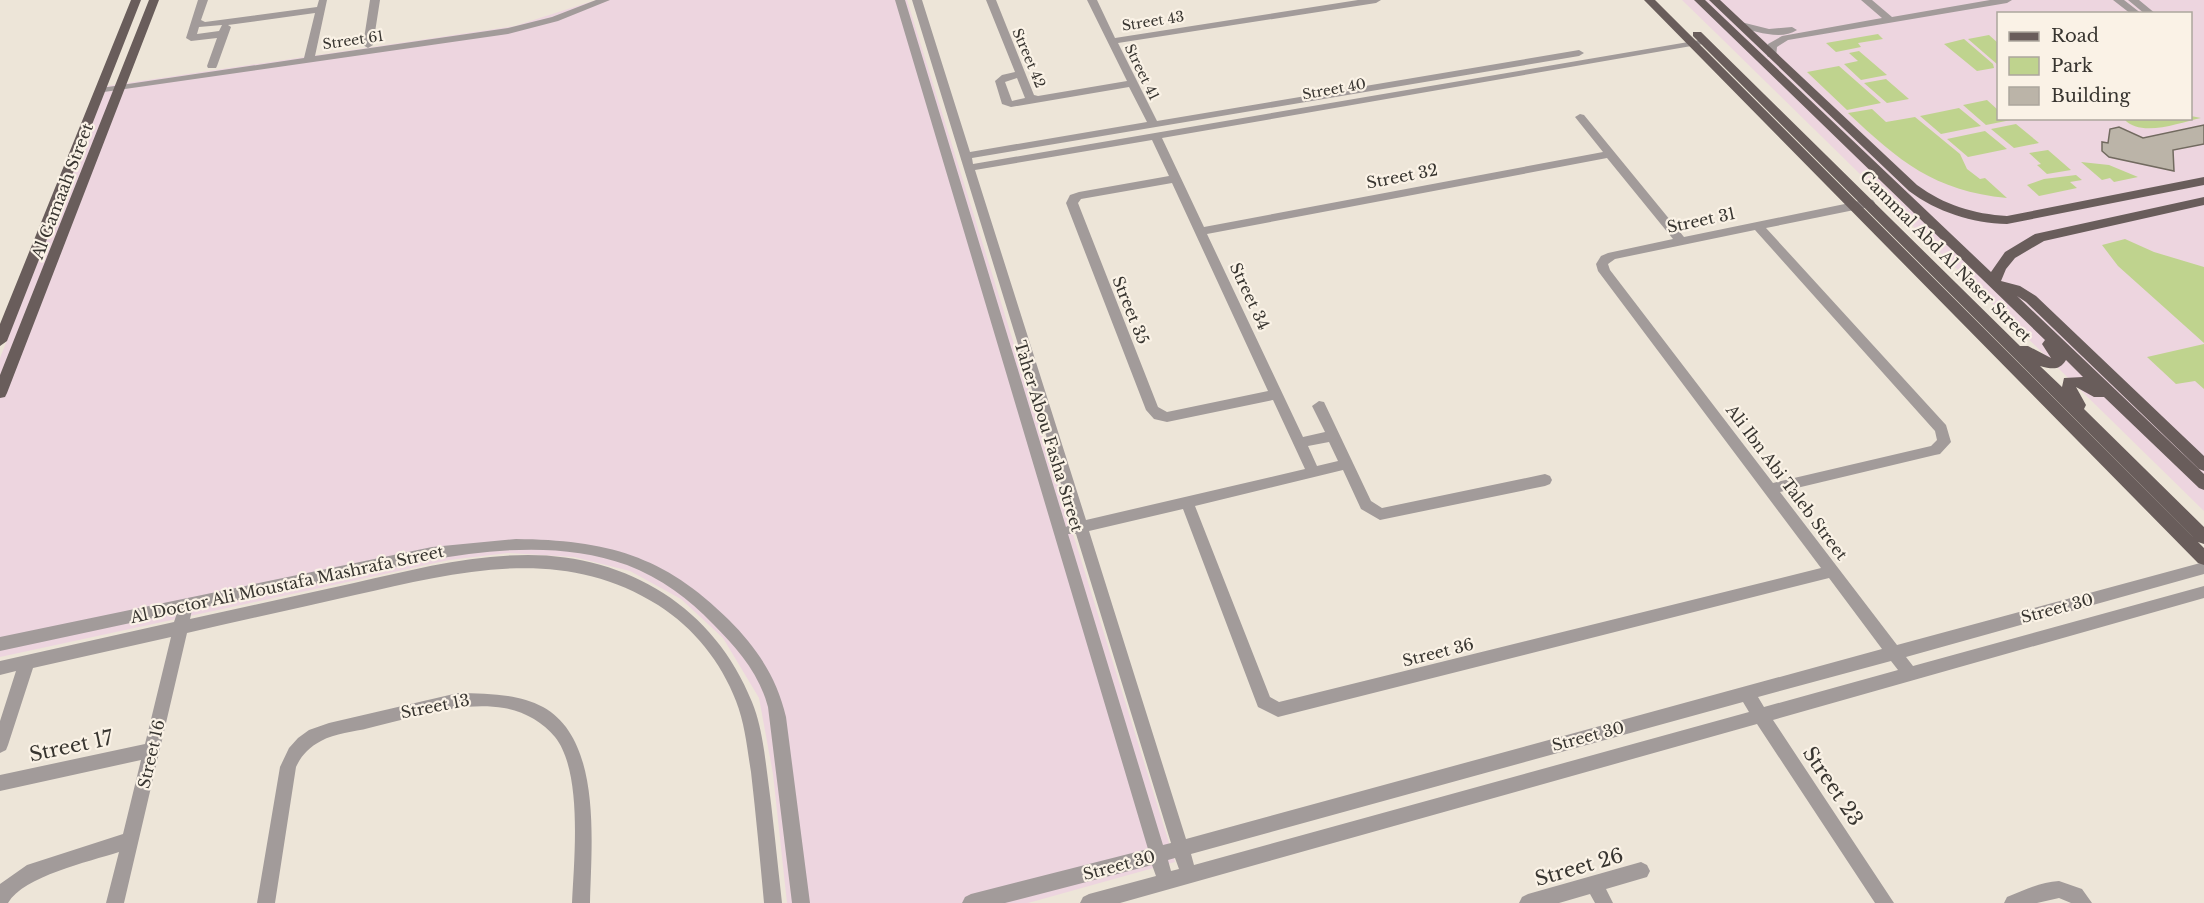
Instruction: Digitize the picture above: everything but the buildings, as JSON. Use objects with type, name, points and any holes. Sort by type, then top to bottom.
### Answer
[{"type":"main road","name":"Al Gamaah Street","points":[[0,341],[136,0]]},
{"type":"main road","name":"Al Gamaah Street","points":[[0,393],[154,0]]},
{"type":"main road","points":[[1649,0],[1694,38],[1853,206],[2204,558]]},
{"type":"main road","name":"Gammal Abd Al Naser Street","points":[[1663,0],[1694,38],[1869,202],[2204,537]]},
{"type":"main road","name":"Gammal Abd Al Naser Street","points":[[1699,0],[2204,484]]},
{"type":"main road","points":[[1714,0],[1913,188],[1940,205],[1973,216],[2007,220],[2204,181]]},
{"type":"main road","points":[[1774,74],[1788,71]]},
{"type":"main road","points":[[2204,201],[2107,221],[2031,240],[2010,255],[2000,267],[1996,284],[2015,289],[2026,295],[2204,465]]},
{"type":"main road","points":[[2088,205],[2107,221]]},
{"type":"main road","points":[[2007,341],[2045,362],[2057,363],[2058,356],[2033,320]]},
{"type":"main road","points":[[2091,424],[2069,387],[2069,382],[2077,380],[2086,384],[2136,419]]},
{"type":"street","points":[[203,0],[191,38],[223,34]]},
{"type":"street","points":[[368,45],[375,0]]},
{"type":"street","name":"Street 61","points":[[121,84],[212,66],[310,56],[368,45],[487,30],[550,13],[585,0]]},
{"type":"street","name":"Street 61","points":[[102,87],[555,19],[605,0]]},
{"type":"street","name":"Taher Abou Fasha Street","points":[[900,0],[1166,882]]},
{"type":"street","name":"Taher Abou Fasha Street","points":[[916,0],[1189,874]]},
{"type":"street","name":"Street 42","points":[[991,0],[1029,97],[1038,99],[1133,83]]},
{"type":"street","name":"Street 41","points":[[1092,0],[1154,130]]},
{"type":"street","name":"Street 43","points":[[1112,41],[1376,0]]},
{"type":"street","points":[[1866,0],[1892,16]]},
{"type":"street","points":[[1878,0],[1892,16]]},
{"type":"street","points":[[1772,55],[1772,46],[1785,38],[1963,0]]},
{"type":"street","points":[[1741,25],[1757,31],[1774,32],[2007,0]]},
{"type":"street","points":[[2118,0],[2135,12]]},
{"type":"street","points":[[2133,0],[2149,12]]},
{"type":"street","points":[[196,21],[202,25],[227,22],[322,4],[310,56]]},
{"type":"street","points":[[212,66],[227,22]]},
{"type":"street","name":"Street 40","points":[[967,162],[1694,38]]},
{"type":"street","points":[[1020,74],[1001,80],[1000,84],[1006,102],[1011,104],[1038,99]]},
{"type":"street","points":[[1580,117],[1681,241]]},
{"type":"street","name":"Street 34","points":[[1154,130],[1313,472]]},
{"type":"street","name":"Street 32","points":[[1200,232],[1610,154]]},
{"type":"street","name":"Street 35","points":[[1175,179],[1079,196],[1074,198],[1072,203],[1153,411],[1167,417],[1276,394]]},
{"type":"street","name":"Street 31","points":[[1635,313],[1604,271],[1603,261],[1612,256],[1869,202]]},
{"type":"street","points":[[1758,225],[1941,429],[1944,442],[1935,450],[1769,489]]},
{"type":"street","name":"Ali Ibn Abi Taleb Street","points":[[1635,313],[1910,674]]},
{"type":"street","points":[[1319,406],[1366,505],[1380,514],[1545,480]]},
{"type":"street","points":[[1299,443],[1333,435]]},
{"type":"street","points":[[1061,532],[1347,464]]},
{"type":"street","name":"Street 36","points":[[1187,502],[1264,702],[1278,710],[1832,571]]},
{"type":"street","name":"Al Doctor Ali Moustafa Mashrafa Street","points":[[0,644],[404,557],[487,546],[540,543],[576,546],[609,553],[644,565],[674,580],[714,611],[752,657],[762,673],[772,693],[780,723],[801,903]]},
{"type":"street","name":"Al Doctor Ali Moustafa Mashrafa Street","points":[[0,668],[426,573],[498,562],[561,563],[599,571],[632,582],[661,598],[688,617],[711,641],[730,669],[744,701],[754,736],[773,903]]},
{"type":"street","name":"Street 30","points":[[971,903],[1158,855],[2204,568]]},
{"type":"street","name":"Street 30","points":[[1089,903],[2204,592]]},
{"type":"street","name":"Street 16","points":[[115,903],[186,605]]},
{"type":"street","points":[[0,745],[27,662]]},
{"type":"street","name":"Street 23","points":[[1746,693],[1885,903]]},
{"type":"street","name":"Street 13","points":[[266,903],[288,767],[298,748],[318,733],[380,717],[458,700],[478,698],[506,701],[531,709],[558,729],[575,757],[582,789],[581,903]]},
{"type":"street","name":"Street 17","points":[[0,783],[152,750]]},
{"type":"street","points":[[0,900],[11,886],[27,874],[130,840]]},
{"type":"street","points":[[771,877],[797,870]]},
{"type":"street","name":"Street 26","points":[[1528,903],[1641,871]]},
{"type":"street","points":[[1594,884],[1604,903]]},
{"type":"street","points":[[2013,903],[2060,888],[2074,893],[2084,903]]},
{"type":"shaded area","points":[[596,0],[907,0],[1175,862],[1028,903],[787,903],[773,774],[759,698],[723,638],[681,599],[630,571],[574,557],[508,553],[449,560],[0,657],[0,358],[107,86],[515,26]]},
{"type":"shaded area","points":[[1682,0],[2204,0],[2204,511]]},
{"type":"green space","points":[[1878,34],[1883,39],[1858,43],[1861,47],[1836,52],[1826,43]]},
{"type":"green space","points":[[1989,35],[1997,42],[1997,64],[1968,39]]},
{"type":"green space","points":[[1964,39],[1993,64],[1994,68],[1977,71],[1944,44]]},
{"type":"green space","points":[[1859,51],[1887,75],[1861,80],[1844,64],[1858,61],[1849,53]]},
{"type":"green space","points":[[1839,66],[1881,103],[1847,110],[1807,72]]},
{"type":"green space","points":[[1886,79],[1909,99],[1887,103],[1864,83]]},
{"type":"green space","points":[[1987,100],[1997,109],[1997,120],[2011,120],[1986,125],[1963,105]]},
{"type":"green space","points":[[1959,108],[1981,126],[1941,134],[1920,116]]},
{"type":"green space","points":[[1872,109],[1886,122],[1915,117],[1960,154],[1967,169],[1980,179],[1985,178],[2007,198],[1959,189],[1919,171],[1884,146],[1848,113]]},
{"type":"green space","points":[[2192,116],[2201,118],[2160,128],[2140,128],[2125,120],[2192,120]]},
{"type":"green space","points":[[2016,124],[2039,143],[2014,148],[1991,129]]},
{"type":"green space","points":[[1985,131],[2007,149],[1968,157],[1947,139]]},
{"type":"green space","points":[[2048,150],[2071,170],[2047,174],[2037,165],[2041,164],[2029,153]]},
{"type":"green space","points":[[2081,162],[2109,165],[2138,177],[2114,182],[2110,178],[2102,180]]},
{"type":"green space","points":[[2076,175],[2082,180],[2070,182],[2077,188],[2039,196],[2027,185],[2044,179]]},
{"type":"green space","points":[[2125,239],[2154,252],[2204,267],[2204,343],[2118,266],[2102,245]]},
{"type":"green space","points":[[2204,344],[2204,389],[2195,381],[2176,384],[2147,357]]}]
